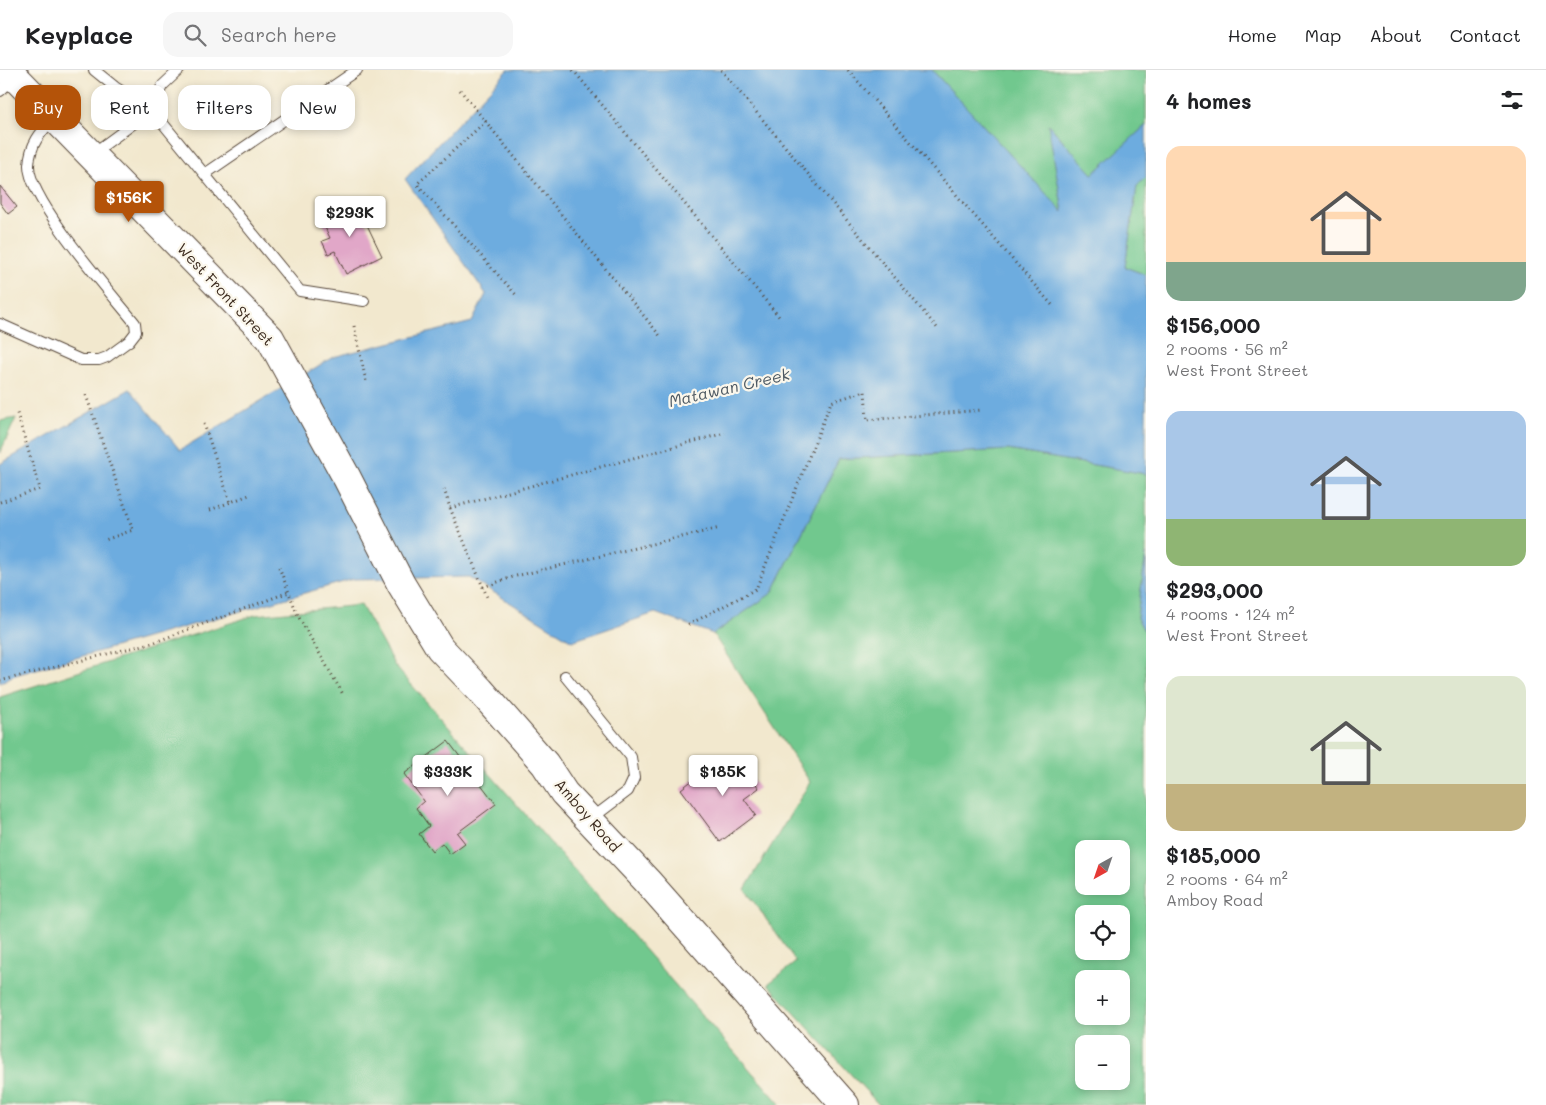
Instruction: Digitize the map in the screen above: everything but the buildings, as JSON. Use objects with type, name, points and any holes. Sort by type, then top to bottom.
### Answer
[{"type":"main road","name":"West Front Street","points":[[67,130],[261,327],[280,352],[347,478]]},
{"type":"main road","name":"Amboy Road","points":[[347,478],[401,584],[440,648],[546,764],[564,793],[647,881],[845,1105]]},
{"type":"lane","points":[[94,70],[113,85]]},
{"type":"lane","points":[[163,85],[179,70]]},
{"type":"lane","points":[[205,174],[357,70]]},
{"type":"lane","points":[[168,129],[300,291],[364,301]]},
{"type":"lane","points":[[0,324],[81,360],[99,360],[107,357],[130,341],[136,332],[135,323],[53,220],[34,183],[29,166],[34,144],[42,130]]},
{"type":"lane","points":[[91,154],[124,130]]},
{"type":"lane","points":[[566,676],[631,757],[634,778],[628,791],[590,820]]},
{"type":"path","points":[[573,70],[781,319]]},
{"type":"path","points":[[721,70],[938,328]]},
{"type":"path","points":[[848,70],[1052,305]]},
{"type":"path","points":[[460,90],[661,337]]},
{"type":"path","points":[[486,121],[417,184],[517,296]]},
{"type":"path","points":[[354,326],[366,381]]},
{"type":"path","points":[[688,625],[756,589],[831,402],[864,391],[867,420],[982,410]]},
{"type":"path","points":[[86,395],[133,530],[105,540]]},
{"type":"path","points":[[0,502],[40,490],[16,410]]},
{"type":"path","points":[[204,424],[230,502]]},
{"type":"path","points":[[450,508],[725,433]]},
{"type":"path","points":[[444,489],[488,599]]},
{"type":"path","points":[[210,510],[249,495]]},
{"type":"path","points":[[483,587],[516,576],[720,528]]},
{"type":"path","points":[[279,567],[298,616],[344,696]]},
{"type":"path","points":[[0,682],[156,642],[289,592]]},
{"type":"green space","points":[[932,70],[1146,70],[1146,125],[1093,175],[1049,125],[1063,213]]},
{"type":"green space","points":[[1146,177],[1146,275],[1125,267],[1137,186]]},
{"type":"green space","points":[[16,418],[0,453],[0,421]]},
{"type":"green space","points":[[1008,450],[1146,474],[1146,554],[1137,618],[1146,634],[1146,1105],[879,1105],[768,984],[796,962],[745,889],[810,782],[713,634],[772,593],[839,459]]},
{"type":"green space","points":[[361,605],[395,666],[781,1105],[0,1105],[0,697],[255,615]]},
{"type":"water","name":"Matawan Creek","points":[[508,70],[932,70],[1063,212],[1048,124],[1093,174],[1146,125],[1146,177],[1137,186],[1125,267],[1146,275],[1146,474],[1008,450],[839,459],[772,593],[713,634],[655,613],[572,641],[469,577],[354,579],[12,676],[0,683],[0,464],[130,389],[180,450],[333,357],[472,322],[486,294],[405,179]]},
{"type":"water","points":[[1146,554],[1146,634],[1137,618]]}]
